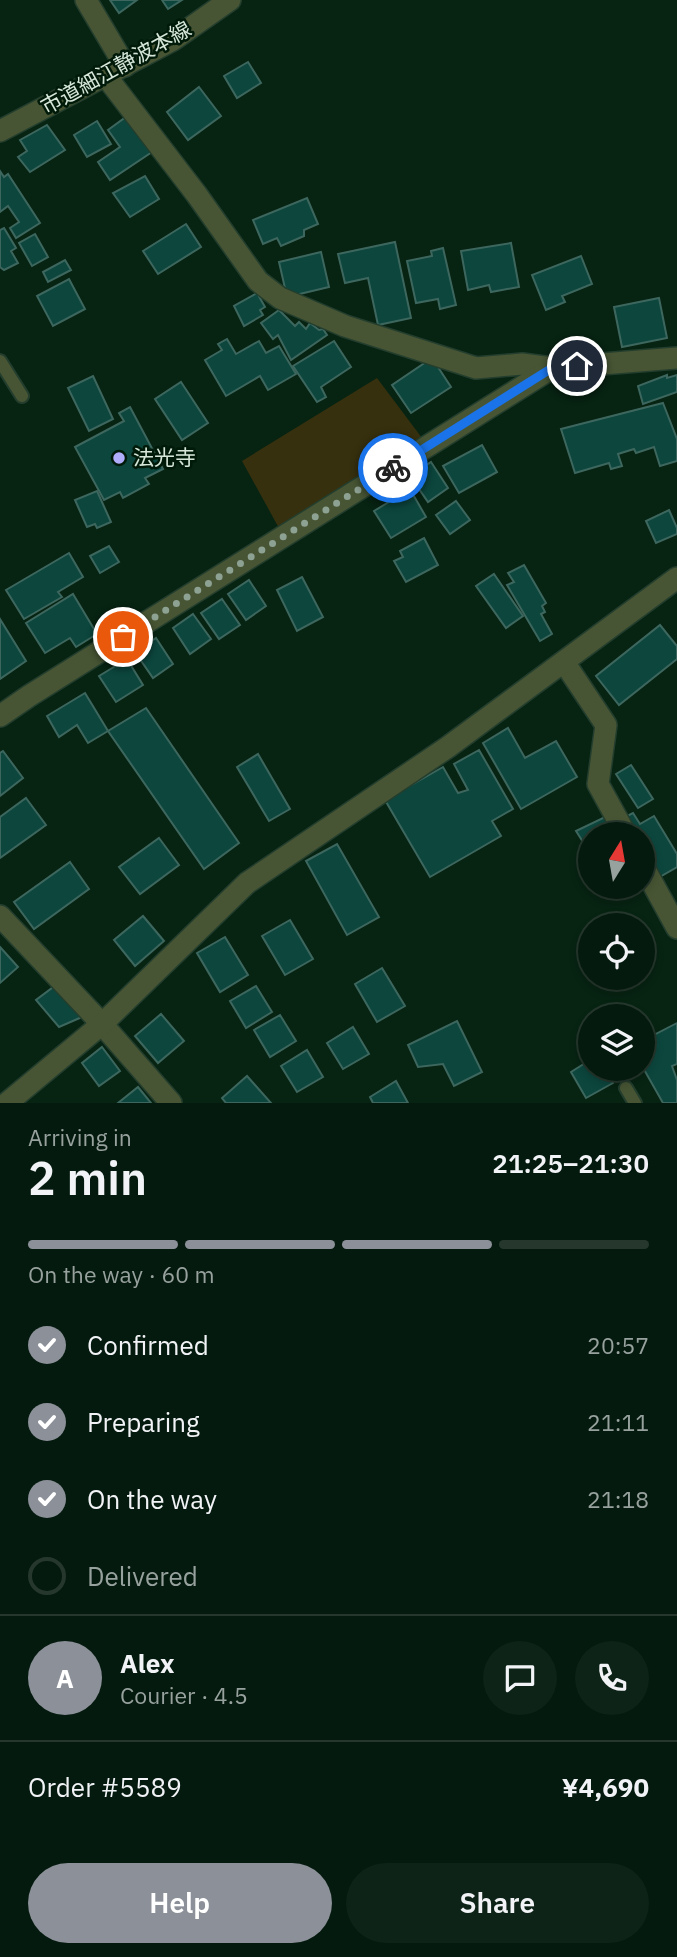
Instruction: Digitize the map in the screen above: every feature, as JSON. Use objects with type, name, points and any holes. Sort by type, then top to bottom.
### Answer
[{"type":"street","points":[[86,0],[115,70],[197,195],[258,281],[280,298],[345,326],[476,368],[522,364],[552,368],[677,358]]},
{"type":"street","name":"市道細江静波本線","points":[[0,131],[173,40],[230,0]]},
{"type":"street","points":[[0,716],[552,368]]},
{"type":"street","points":[[7,1103],[102,1024],[247,883],[448,747],[677,578]]},
{"type":"street","points":[[564,662],[606,725],[598,784],[619,822]]},
{"type":"street","points":[[655,888],[677,928]]},
{"type":"street","points":[[0,916],[172,1103]]},
{"type":"lane","points":[[0,362],[22,396]]},
{"type":"lane","points":[[626,1088],[635,1103]]},
{"type":"shaded area","points":[[377,378],[428,446],[280,530],[242,461]]},
{"type":"building","points":[[110,0],[137,0],[119,13]]},
{"type":"building","points":[[162,0],[182,0],[168,9]]},
{"type":"building","points":[[248,62],[261,83],[237,98],[224,76]]},
{"type":"building","points":[[199,87],[221,116],[188,140],[167,112]]},
{"type":"building","points":[[130,114],[155,150],[110,180],[98,162],[120,147],[108,130]]},
{"type":"building","points":[[97,121],[111,144],[87,157],[74,135]]},
{"type":"building","points":[[47,125],[65,150],[30,172],[18,157],[27,151],[20,140]]},
{"type":"building","points":[[0,171],[4,177],[8,174],[40,223],[16,238],[10,228],[19,222],[8,206],[0,212]]},
{"type":"building","points":[[145,176],[159,199],[130,217],[113,193]]},
{"type":"building","points":[[307,198],[318,224],[304,230],[304,236],[281,246],[277,238],[263,244],[253,220]]},
{"type":"building","points":[[186,224],[201,247],[158,274],[143,251]]},
{"type":"building","points":[[4,228],[16,248],[11,251],[18,263],[4,270],[0,267],[0,230]]},
{"type":"building","points":[[35,234],[48,257],[32,266],[19,243]]},
{"type":"building","points":[[395,242],[411,318],[378,325],[368,278],[345,283],[338,254]]},
{"type":"building","points":[[511,243],[519,287],[491,292],[489,285],[468,290],[461,251]]},
{"type":"building","points":[[443,248],[456,305],[440,309],[438,299],[416,303],[407,261],[432,256],[431,251]]},
{"type":"building","points":[[321,252],[329,287],[287,297],[279,262]]},
{"type":"building","points":[[581,256],[592,284],[562,296],[565,302],[546,310],[532,275]]},
{"type":"building","points":[[65,260],[71,270],[48,282],[43,272]]},
{"type":"building","points":[[69,279],[85,309],[53,326],[37,296]]},
{"type":"building","points":[[257,293],[265,307],[260,310],[263,315],[244,326],[234,306]]},
{"type":"building","points":[[659,298],[667,338],[622,347],[614,307]]},
{"type":"building","points":[[279,310],[295,326],[299,322],[306,329],[310,323],[319,330],[323,329],[327,335],[291,360],[278,335],[273,339],[261,323]]},
{"type":"building","points":[[227,339],[236,354],[259,341],[266,353],[279,346],[296,374],[268,390],[260,376],[226,396],[205,360],[222,350],[218,344]]},
{"type":"building","points":[[334,341],[351,367],[321,387],[326,397],[317,402],[293,366]]},
{"type":"building","points":[[432,358],[451,387],[411,413],[392,385]]},
{"type":"building","points":[[667,375],[667,378],[677,375],[677,392],[643,404],[638,386]]},
{"type":"building","points":[[93,376],[113,419],[89,431],[68,388]]},
{"type":"building","points":[[181,382],[208,423],[182,440],[155,399]]},
{"type":"building","points":[[663,403],[677,439],[677,461],[660,466],[654,447],[636,453],[634,449],[618,454],[622,466],[611,469],[609,463],[575,473],[561,429]]},
{"type":"building","name":"法光寺","points":[[130,407],[163,469],[145,478],[149,484],[123,498],[120,492],[104,500],[75,447],[124,421],[119,413]]},
{"type":"building","points":[[482,445],[497,472],[459,493],[443,466]]},
{"type":"building","points":[[431,462],[448,488],[428,502],[410,476]]},
{"type":"building","points":[[407,484],[426,517],[391,538],[374,511],[402,494],[399,489]]},
{"type":"building","points":[[97,491],[111,522],[97,528],[95,524],[87,527],[75,500]]},
{"type":"building","points":[[456,501],[470,520],[450,534],[436,515]]},
{"type":"building","points":[[669,510],[677,534],[656,543],[646,521]]},
{"type":"building","points":[[424,538],[438,565],[406,582],[394,561],[403,557],[400,551]]},
{"type":"building","points":[[109,546],[119,562],[100,573],[90,556]]},
{"type":"building","points":[[69,553],[83,577],[58,592],[62,597],[24,619],[6,590]]},
{"type":"building","points":[[524,565],[546,603],[542,606],[545,612],[541,614],[552,634],[540,641],[507,585],[514,582],[508,573]]},
{"type":"building","points":[[494,574],[523,616],[506,628],[476,586]]},
{"type":"building","points":[[302,577],[323,617],[297,631],[277,590]]},
{"type":"building","points":[[249,580],[266,606],[246,620],[228,594]]},
{"type":"building","points":[[73,594],[97,634],[76,647],[70,638],[45,653],[26,623]]},
{"type":"building","points":[[222,599],[240,625],[219,639],[201,613]]},
{"type":"building","points":[[193,614],[211,639],[190,654],[173,628]]},
{"type":"building","points":[[0,619],[26,661],[0,679]]},
{"type":"building","points":[[660,625],[677,646],[677,659],[619,705],[596,676]]},
{"type":"building","points":[[156,638],[173,664],[153,678],[135,652]]},
{"type":"building","points":[[127,659],[143,685],[116,702],[99,676]]},
{"type":"building","points":[[85,693],[108,731],[88,743],[77,725],[59,737],[47,716]]},
{"type":"building","points":[[146,708],[239,843],[204,869],[108,731]]},
{"type":"building","points":[[508,728],[525,758],[556,741],[577,777],[521,809],[483,743]]},
{"type":"building","points":[[479,750],[513,809],[492,821],[501,836],[430,877],[385,800],[443,767],[458,793],[468,790],[454,764]]},
{"type":"building","points":[[3,751],[23,778],[0,796],[0,753]]},
{"type":"building","points":[[258,754],[290,809],[269,821],[237,767]]},
{"type":"building","points":[[631,765],[653,799],[638,808],[616,774]]},
{"type":"building","points":[[26,798],[46,825],[0,858],[0,817]]},
{"type":"building","points":[[633,813],[639,822],[625,822],[623,818]]},
{"type":"building","points":[[654,816],[677,854],[677,867],[658,878],[655,873],[655,822],[644,822]]},
{"type":"building","points":[[605,817],[608,822],[595,822]]},
{"type":"building","points":[[159,838],[179,865],[140,894],[119,867]]},
{"type":"building","points":[[337,844],[379,917],[347,935],[306,861]]},
{"type":"building","points":[[70,862],[89,889],[34,929],[14,902]]},
{"type":"building","points":[[143,916],[164,941],[135,966],[114,940]]},
{"type":"building","points":[[290,920],[313,959],[285,975],[262,936]]},
{"type":"building","points":[[225,937],[248,975],[220,992],[197,953]]},
{"type":"building","points":[[0,947],[18,967],[0,983]]},
{"type":"building","points":[[382,968],[405,1006],[377,1022],[355,984]]},
{"type":"building","points":[[56,985],[82,1017],[59,1027],[36,1000]]},
{"type":"building","points":[[256,986],[272,1012],[246,1028],[230,1001]]},
{"type":"building","points":[[161,1014],[184,1041],[158,1063],[135,1036]]},
{"type":"building","points":[[280,1015],[296,1041],[270,1057],[254,1030]]},
{"type":"building","points":[[457,1021],[482,1072],[454,1086],[443,1064],[418,1067],[408,1045]]},
{"type":"building","points":[[677,1023],[677,1064],[672,1066],[677,1080],[677,1103],[663,1103],[651,1081],[655,1081],[655,1034]]},
{"type":"building","points":[[353,1027],[369,1054],[343,1069],[327,1043]]},
{"type":"building","points":[[102,1047],[120,1071],[99,1086],[82,1063]]},
{"type":"building","points":[[307,1050],[323,1077],[297,1092],[281,1066]]},
{"type":"building","points":[[578,1068],[578,1081],[613,1083],[586,1098],[571,1072]]},
{"type":"building","points":[[247,1076],[271,1103],[226,1103],[222,1098]]},
{"type":"building","points":[[396,1081],[408,1103],[373,1103],[370,1097]]},
{"type":"building","points":[[138,1087],[151,1103],[118,1103]]},
{"type":"way so far","points":[[123,637],[393,468]]},
{"type":"place","name":"法光寺","points":[[119,458]]},
{"type":"route","points":[[393,468],[552,368],[577,366]]}]
